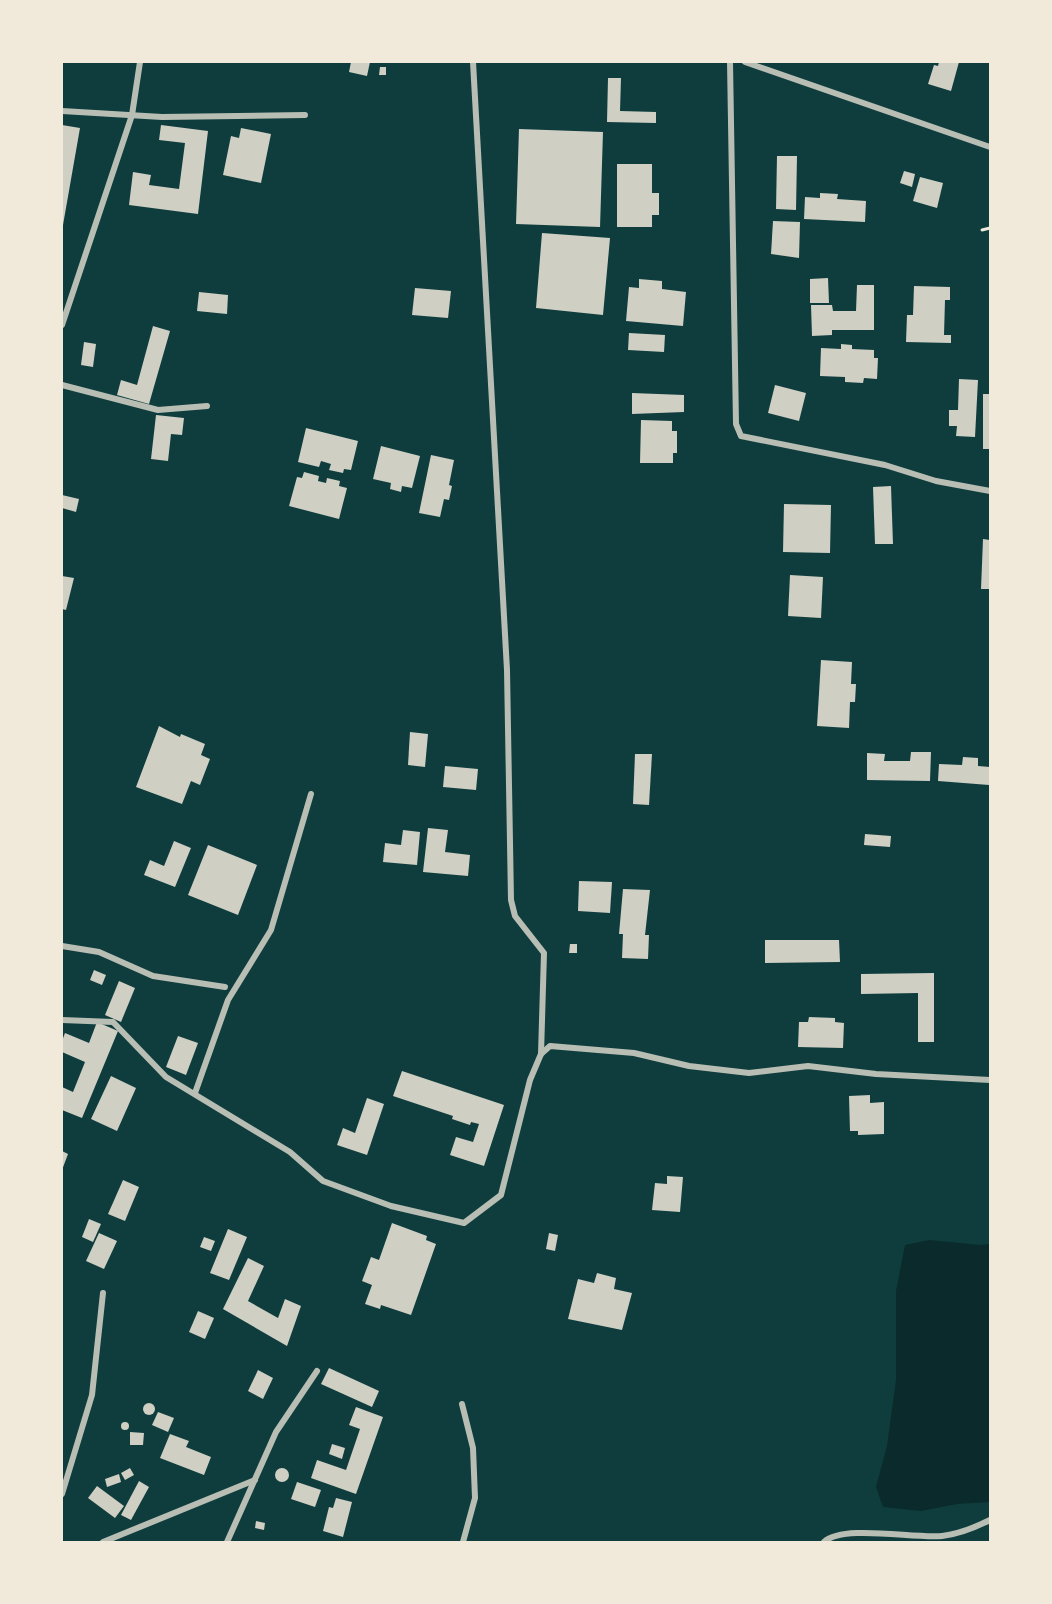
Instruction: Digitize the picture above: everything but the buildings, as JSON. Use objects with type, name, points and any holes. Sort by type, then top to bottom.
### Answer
[{"type":"street","points":[[62,326],[132,115],[140,62]]},
{"type":"street","points":[[62,1020],[113,1022],[166,1077],[290,1152],[323,1180],[391,1206],[464,1223],[501,1196],[530,1080],[541,1054],[544,953],[515,916],[511,900],[507,670],[473,62]]},
{"type":"street","points":[[730,62],[736,424],[741,436],[885,465],[936,481],[990,491]]},
{"type":"street","points":[[746,62],[990,147]]},
{"type":"street","points":[[62,111],[132,115],[305,115]]},
{"type":"street","points":[[62,385],[158,410],[207,406]]},
{"type":"street","points":[[195,1093],[228,1000],[271,930],[311,794]]},
{"type":"street","points":[[62,946],[99,952],[153,976],[225,987]]},
{"type":"street","points":[[541,1054],[550,1046],[591,1047],[634,1053],[689,1066],[749,1073],[808,1066],[876,1074],[990,1080]]},
{"type":"street","points":[[62,1494],[93,1395],[103,1293]]},
{"type":"street","points":[[227,1542],[276,1432],[317,1371]]},
{"type":"street","points":[[462,1404],[473,1448],[475,1498],[463,1542]]},
{"type":"street","points":[[103,1542],[255,1480]]},
{"type":"street","points":[[824,1542],[851,1534],[944,1536],[990,1520]]},
{"type":"path","points":[[982,230],[990,228]]},
{"type":"water","points":[[930,1240],[990,1244],[990,1502],[957,1504],[921,1511],[883,1507],[876,1487],[887,1446],[896,1380],[896,1291],[905,1245]]}]
